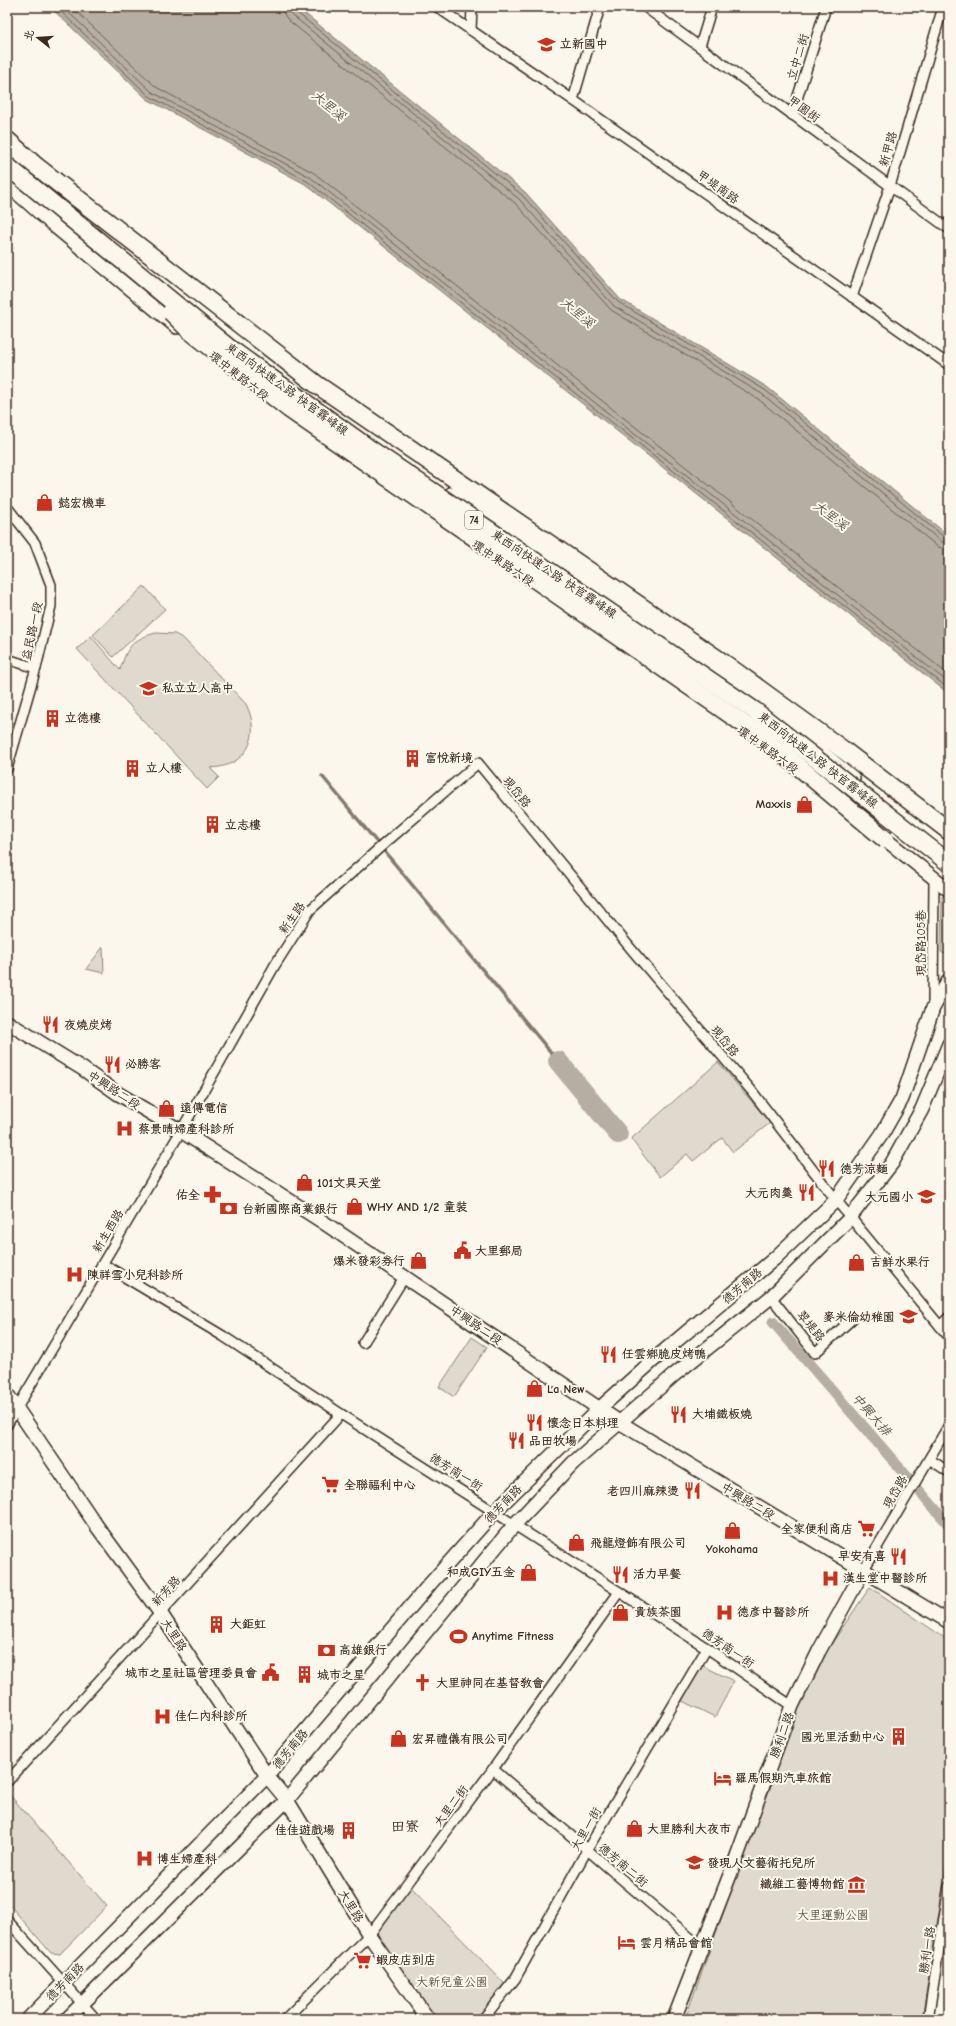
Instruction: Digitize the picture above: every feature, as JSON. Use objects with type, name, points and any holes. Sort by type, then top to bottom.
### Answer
[{"type":"highway","name":"東西向快速公路 快官霧峰線","points":[[7,140],[36,166],[316,384],[725,664],[842,749],[949,831]]},
{"type":"highway","name":"東西向快速公路 快官霧峰線","points":[[7,166],[229,348],[367,447],[755,711],[949,863]]},
{"type":"highway","points":[[150,282],[165,306],[189,330],[289,409],[767,740],[886,840]]},
{"type":"street","name":"甲堤南路","points":[[437,7],[573,100],[949,366]]},
{"type":"street","points":[[471,30],[472,7]]},
{"type":"street","points":[[573,100],[600,7]]},
{"type":"street","name":"甲園街","points":[[645,7],[949,229]]},
{"type":"street","points":[[700,46],[712,7]]},
{"type":"street","name":"立中二街","points":[[792,115],[826,7]]},
{"type":"street","name":"新甲路","points":[[852,297],[890,186],[943,7]]},
{"type":"street","name":"環中東路六段","points":[[7,155],[228,337],[370,440],[641,621],[790,726],[949,856]]},
{"type":"street","name":"環中東路六段","points":[[7,184],[62,233],[272,402],[372,474],[617,642],[759,743],[949,890]]},
{"type":"street","points":[[272,402],[286,380]]},
{"type":"street","name":"益民路一段","points":[[7,507],[35,543],[51,586],[52,606],[7,770]]},
{"type":"street","points":[[7,659],[36,668]]},
{"type":"street","name":"新生路","points":[[181,1132],[275,965],[310,910],[380,847],[478,763]]},
{"type":"street","name":"現岱路","points":[[478,763],[632,950],[751,1090],[836,1200],[851,1216],[949,1337]]},
{"type":"street","name":"現岱路105巷","points":[[933,1008],[934,878]]},
{"type":"street","name":"德芳南路","points":[[28,2019],[267,1776],[430,1584],[495,1511],[599,1409],[657,1357],[774,1259],[836,1200],[882,1134],[902,1099],[933,1008],[949,980]]},
{"type":"street","name":"中興路二段","points":[[7,1022],[83,1069],[116,1093],[181,1132],[405,1276],[619,1422],[949,1622]]},
{"type":"street","name":"德芳南路","points":[[67,2019],[286,1800],[515,1524],[573,1463],[674,1375],[771,1298],[851,1216],[892,1163],[922,1110],[949,1044]]},
{"type":"street","name":"新生西路","points":[[7,1425],[181,1132]]},
{"type":"street","name":"德芳南一街","points":[[103,1264],[224,1336],[341,1414],[495,1511],[707,1648],[792,1706]]},
{"type":"street","points":[[363,1343],[405,1276]]},
{"type":"street","name":"翠堤路","points":[[771,1298],[815,1353],[852,1319]]},
{"type":"street","points":[[940,1326],[949,1318]]},
{"type":"street","name":"大里路","points":[[7,1394],[96,1525],[161,1614],[267,1776],[286,1800],[369,1935],[428,2019]]},
{"type":"street","name":"新芳路","points":[[7,1782],[341,1414]]},
{"type":"street","name":"現岱路","points":[[863,1571],[949,1425]]},
{"type":"street","points":[[929,1459],[949,1472]]},
{"type":"street","name":"勝利二路","points":[[674,2019],[792,1706],[819,1651],[863,1571]]},
{"type":"street","name":"大里二街","points":[[285,2019],[369,1935],[493,1769],[619,1592]]},
{"type":"street","name":"大里一街","points":[[483,2019],[515,1979],[587,1850],[707,1648]]},
{"type":"street","name":"德芳南二街","points":[[493,1769],[701,1947]]},
{"type":"street","name":"勝利一路","points":[[928,2019],[949,1886]]},
{"type":"street","points":[[7,1920],[96,2019]]},
{"type":"green space","points":[[144,586],[165,609],[113,657],[93,635]]},
{"type":"green space","points":[[156,633],[175,634],[184,639],[246,704],[251,716],[251,738],[248,748],[242,756],[233,762],[223,766],[210,768],[219,777],[207,789],[77,649],[91,636],[120,670],[125,655],[132,645],[141,638]]},
{"type":"green space","points":[[942,896],[949,900],[949,950],[945,954],[941,952]]},
{"type":"green space","points":[[103,947],[104,973],[86,969]]},
{"type":"green space","points":[[718,1062],[770,1123],[733,1152],[722,1138],[693,1161],[687,1154],[660,1177],[631,1139]]},
{"type":"green space","points":[[472,1337],[487,1347],[454,1397],[439,1387]]},
{"type":"green space","name":"大里運動公園","points":[[870,1587],[949,1641],[949,1848],[922,2019],[685,2019],[796,1711],[824,1655]]},
{"type":"green space","points":[[701,1665],[734,1681],[715,1717],[682,1701]]},
{"type":"green space","points":[[8,1793],[107,1906],[60,1954],[51,1953],[7,1902]]},
{"type":"green space","name":"大新兒童公園","points":[[411,1887],[505,1984],[478,2019],[433,2019],[373,1936]]},
{"type":"water","name":"大里溪","points":[[50,7],[296,7],[303,12],[525,192],[620,299],[767,387],[949,536],[949,694],[305,184],[147,99]]},
{"type":"waterway","points":[[322,776],[558,1061]]},
{"type":"waterway","points":[[558,1061],[618,1134]]},
{"type":"waterway","name":"中興大排","points":[[773,1322],[949,1525]]},
{"type":"place","name":"立新國中","points":[[547,44]]},
{"type":"place","name":"懿宏機車","points":[[45,503]]},
{"type":"place","name":"私立立人高中","points":[[149,688]]},
{"type":"place","name":"立德樓","points":[[52,718]]},
{"type":"place","name":"富悅新境","points":[[412,758]]},
{"type":"place","name":"立人樓","points":[[133,768]]},
{"type":"place","name":"Maxxis","points":[[804,804]]},
{"type":"place","name":"立志樓","points":[[212,825]]},
{"type":"place","name":"夜燒炭烤","points":[[51,1025]]},
{"type":"place","name":"必勝客","points":[[112,1064]]},
{"type":"place","name":"遠傳電信","points":[[167,1108]]},
{"type":"place","name":"蔡景晴婦產科診所","points":[[125,1129]]},
{"type":"place","name":"德芳涼麵","points":[[827,1169]]},
{"type":"place","name":"101文具天堂","points":[[304,1183]]},
{"type":"place","name":"大元肉羹","points":[[806,1193]]},
{"type":"place","name":"佑全","points":[[213,1195]]},
{"type":"place","name":"大元國小","points":[[926,1197]]},
{"type":"place","name":"WHY AND 1/2 童裝","points":[[354,1207]]},
{"type":"place","name":"台新國際商業銀行","points":[[229,1209]]},
{"type":"place","name":"大里郵局","points":[[462,1251]]},
{"type":"place","name":"爆米發彩券行","points":[[418,1261]]},
{"type":"place","name":"吉鮮水果行","points":[[857,1262]]},
{"type":"place","name":"陳祥雪小兒科診所","points":[[74,1275]]},
{"type":"place","name":"麥米倫幼稚園","points":[[908,1317]]},
{"type":"place","name":"任雲鄉脆皮烤鴨","points":[[609,1354]]},
{"type":"place","name":"La New","points":[[534,1389]]},
{"type":"place","name":"大埔鐵板燒","points":[[679,1414]]},
{"type":"place","name":"懷念日本料理","points":[[534,1423]]},
{"type":"place","name":"品田牧場","points":[[516,1441]]},
{"type":"place","name":"全聯福利中心","points":[[331,1485]]},
{"type":"place","name":"老四川麻辣燙","points":[[692,1491]]},
{"type":"place","name":"全家便利商店","points":[[866,1529]]},
{"type":"place","name":"Yokohama","points":[[732,1530]]},
{"type":"place","name":"飛龍燈飾有限公司","points":[[577,1543]]},
{"type":"place","name":"早安有喜","points":[[899,1556]]},
{"type":"place","name":"和成GIY五金","points":[[528,1572]]},
{"type":"place","name":"活力早餐","points":[[620,1574]]},
{"type":"place","name":"漢生堂中醫診所","points":[[830,1578]]},
{"type":"place","name":"貴族茶園","points":[[621,1612]]},
{"type":"place","name":"德彥中醫診所","points":[[724,1612]]},
{"type":"place","name":"大鉅虹","points":[[217,1624]]},
{"type":"place","name":"Anytime Fitness","points":[[459,1636]]},
{"type":"place","name":"高雄銀行","points":[[326,1650]]},
{"type":"place","name":"城市之星社區管理委員會","points":[[270,1673]]},
{"type":"place","name":"城市之星","points":[[304,1675]]},
{"type":"place","name":"大里神同在基督教會","points":[[423,1683]]},
{"type":"place","name":"佳仁內科診所","points":[[162,1716]]},
{"type":"place","name":"國光里活動中心","points":[[898,1737]]},
{"type":"place","name":"宏昇禮儀有限公司","points":[[399,1739]]},
{"type":"place","name":"羅馬假期汽車旅館","points":[[722,1778]]},
{"type":"place","name":"大里勝利大夜市","points":[[634,1829]]},
{"type":"place","name":"佳佳遊戲場","points":[[348,1830]]},
{"type":"place","name":"博生婦產科","points":[[144,1859]]},
{"type":"place","name":"發現人文藝術托兒所","points":[[694,1863]]},
{"type":"place","name":"纖維工藝博物館","points":[[857,1884]]},
{"type":"place","name":"雲月精品會館","points":[[627,1943]]},
{"type":"place","name":"蝦皮店到店","points":[[363,1960]]},
{"type":"district","name":"田寮","points":[[405,1826]]}]
